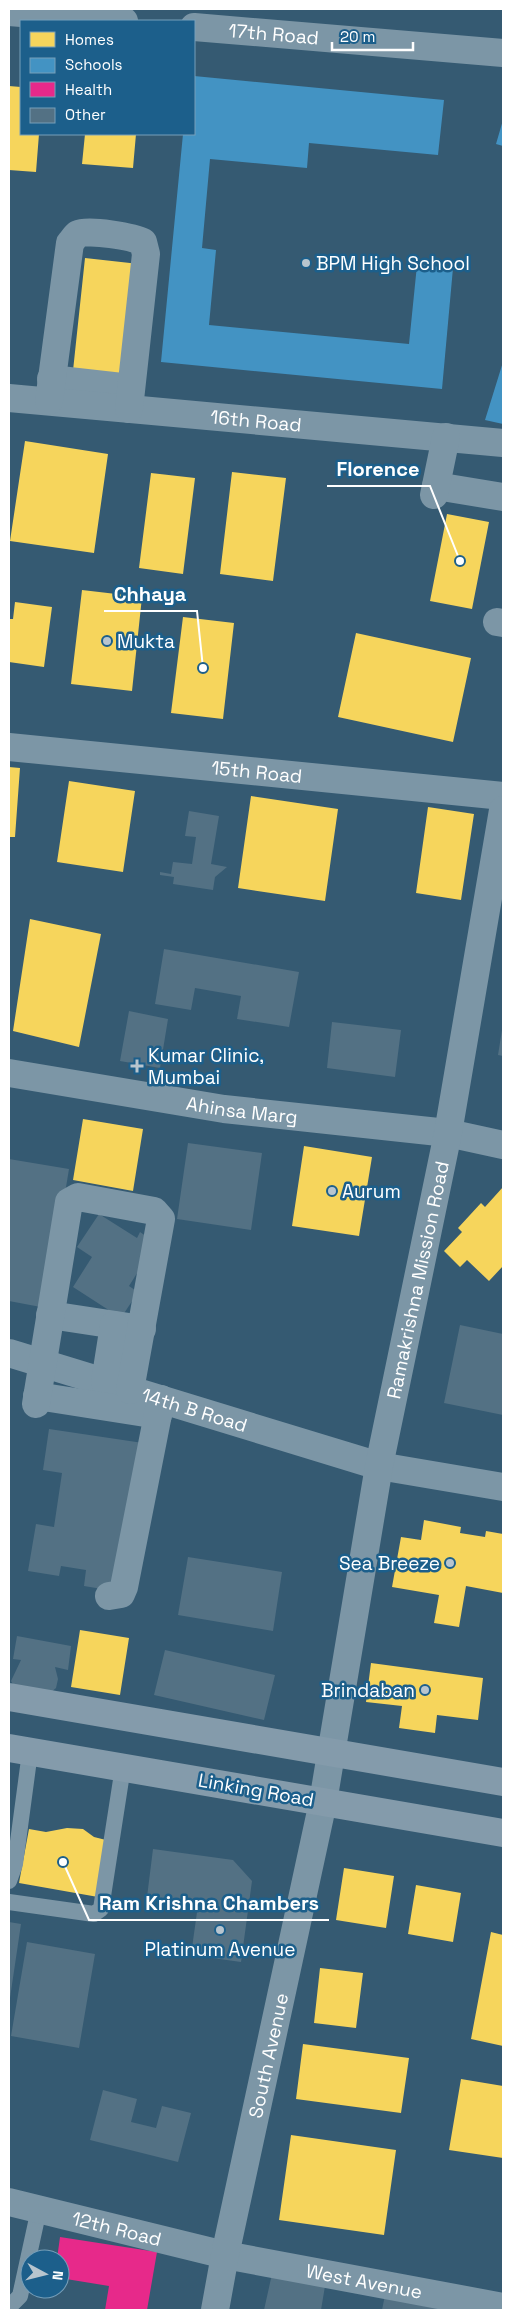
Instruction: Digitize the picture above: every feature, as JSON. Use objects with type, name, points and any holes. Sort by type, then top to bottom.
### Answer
[{"type":"main road","points":[[9,1697],[332,1751],[503,1782]]},
{"type":"main road","name":"Linking Road","points":[[20,1750],[503,1833]]},
{"type":"street","points":[[9,12],[111,20]]},
{"type":"street","name":"17th Road","points":[[195,27],[503,53]]},
{"type":"street","points":[[50,390],[70,243],[78,234],[86,232],[136,238],[144,242],[146,254],[130,398]]},
{"type":"street","name":"16th Road","points":[[9,398],[50,390],[503,443]]},
{"type":"street","points":[[446,437],[435,490],[503,497]]},
{"type":"street","name":"15th Road","points":[[9,747],[503,796]]},
{"type":"street","name":"Ramakrishna Mission Road","points":[[332,1751],[379,1466],[448,1133],[503,810]]},
{"type":"street","name":"Ahinsa Marg","points":[[9,1073],[224,1109],[448,1133],[503,1144]]},
{"type":"street","points":[[109,1596],[121,1594],[124,1587],[160,1407],[37,1400],[69,1202],[72,1198],[82,1197],[154,1211],[161,1220],[130,1390]]},
{"type":"street","points":[[50,1315],[142,1329]]},
{"type":"street","points":[[105,1382],[114,1324]]},
{"type":"street","name":"14th B Road","points":[[9,1352],[130,1390],[160,1407],[379,1466],[503,1487]]},
{"type":"street","name":"South Avenue","points":[[215,2310],[225,2255],[323,1802],[332,1751]]},
{"type":"street","name":"12th Road","points":[[9,2202],[225,2255]]},
{"type":"street","name":"West Avenue","points":[[225,2255],[503,2307]]},
{"type":"lane","points":[[9,1881],[15,1864],[20,1750]]},
{"type":"lane","points":[[9,1902],[94,1914],[101,1909],[123,1767]]},
{"type":"lane","points":[[9,2307],[20,2296],[39,2209]]},
{"type":"building: Homes","points":[[9,86],[20,87],[20,135],[39,135],[36,172],[9,170]]},
{"type":"building: Homes","points":[[85,135],[136,135],[133,168],[82,164]]},
{"type":"building: Homes","points":[[85,258],[139,264],[126,386],[72,380]]},
{"type":"building: Homes","points":[[25,441],[108,454],[94,553],[10,541]]},
{"type":"building: Homes","points":[[232,472],[286,478],[273,581],[220,574]]},
{"type":"building: Homes","points":[[151,473],[195,478],[183,574],[139,568]]},
{"type":"building: Homes","points":[[447,514],[489,522],[472,609],[430,601]]},
{"type":"building: Homes","name":"Mukta","points":[[82,590],[142,597],[132,691],[71,684]]},
{"type":"building: Homes","points":[[15,602],[52,607],[44,667],[9,662],[9,619],[13,619]]},
{"type":"building: Homes","points":[[183,617],[234,623],[223,719],[171,713]]},
{"type":"building: Homes","points":[[356,633],[471,658],[453,742],[338,717]]},
{"type":"building: Homes","points":[[9,767],[20,768],[15,837],[9,837]]},
{"type":"building: Homes","points":[[69,781],[135,791],[123,872],[57,862]]},
{"type":"building: Homes","points":[[251,796],[338,809],[325,901],[238,888]]},
{"type":"building: Homes","points":[[428,807],[474,814],[461,900],[416,893]]},
{"type":"building: Homes","points":[[30,919],[101,934],[79,1047],[13,1031]]},
{"type":"building: Homes","points":[[83,1119],[143,1129],[133,1191],[73,1180]]},
{"type":"building: Homes","name":"Aurum","points":[[304,1146],[372,1157],[359,1236],[292,1226]]},
{"type":"building: Homes","points":[[503,1187],[503,1266],[489,1281],[467,1260],[460,1267],[444,1251],[462,1232],[458,1228],[481,1203],[485,1207]]},
{"type":"building: Homes","name":"Sea Breeze","points":[[424,1520],[461,1527],[460,1533],[485,1537],[486,1531],[503,1534],[503,1593],[466,1586],[459,1627],[434,1623],[439,1595],[392,1587],[401,1537],[421,1540]]},
{"type":"building: Homes","points":[[80,1630],[129,1638],[120,1695],[71,1687]]},
{"type":"building: Homes","name":"Brindaban","points":[[371,1663],[483,1678],[478,1720],[437,1715],[435,1733],[399,1728],[402,1706],[366,1702]]},
{"type":"building: Homes","points":[[67,1828],[83,1829],[94,1837],[106,1840],[98,1897],[19,1883],[29,1829],[46,1832]]},
{"type":"building: Homes","points":[[344,1868],[394,1876],[386,1928],[336,1920]]},
{"type":"building: Homes","points":[[416,1885],[461,1893],[453,1942],[408,1934]]},
{"type":"building: Homes","points":[[491,1932],[503,1935],[503,2046],[471,2039]]},
{"type":"building: Homes","points":[[320,1968],[363,1973],[356,2028],[314,2023]]},
{"type":"building: Homes","points":[[303,2044],[409,2058],[401,2113],[296,2099]]},
{"type":"building: Homes","points":[[461,2079],[503,2086],[503,2158],[449,2150]]},
{"type":"building: Homes","points":[[291,2135],[396,2150],[384,2235],[279,2220]]},
{"type":"building: Schools","points":[[195,76],[444,100],[438,155],[309,143],[307,168],[210,159],[202,248],[216,250],[209,325],[409,344],[417,265],[453,268],[442,389],[161,362],[183,135],[195,135]]},
{"type":"building: Schools","points":[[503,120],[503,146],[496,144]]},
{"type":"building: Schools","points":[[503,362],[503,424],[485,420]]},
{"type":"building: Health","points":[[60,2237],[157,2252],[147,2310],[105,2310],[109,2286],[70,2280],[70,2249],[58,2249]]},
{"type":"building: Other","points":[[189,811],[219,816],[211,864],[227,867],[215,877],[213,890],[173,884],[174,877],[160,875],[160,872],[171,874],[173,862],[192,864],[196,837],[185,836]]},
{"type":"building: Other","points":[[164,949],[299,972],[289,1027],[237,1019],[241,996],[195,988],[191,1010],[155,1004]]},
{"type":"building: Other","points":[[129,1011],[168,1019],[160,1068],[120,1061]]},
{"type":"building: Other","points":[[332,1022],[401,1030],[395,1077],[327,1068]]},
{"type":"building: Other","points":[[503,1030],[503,1056],[498,1055]]},
{"type":"building: Other","points":[[188,1143],[262,1153],[251,1230],[177,1219]]},
{"type":"building: Other","points":[[9,1159],[69,1169],[46,1308],[9,1301]]},
{"type":"building: Other","points":[[99,1214],[137,1238],[140,1232],[156,1243],[129,1286],[138,1292],[121,1318],[73,1287],[92,1257],[77,1247]]},
{"type":"building: Other","points":[[460,1325],[503,1334],[503,1415],[444,1403]]},
{"type":"building: Other","points":[[49,1429],[143,1443],[114,1591],[84,1586],[86,1570],[61,1566],[59,1576],[28,1571],[36,1524],[54,1527],[62,1473],[43,1470]]},
{"type":"building: Other","points":[[188,1557],[282,1572],[273,1631],[178,1615]]},
{"type":"building: Other","points":[[17,1636],[71,1646],[68,1670],[55,1667],[58,1679],[56,1688],[50,1693],[15,1688],[11,1681],[21,1660],[13,1659]]},
{"type":"building: Other","points":[[165,1650],[275,1675],[264,1720],[154,1695]]},
{"type":"building: Other","name":"Platinum Avenue","points":[[153,1849],[233,1860],[252,1881],[241,1962],[191,1955],[198,1905],[147,1897]]},
{"type":"building: Other","points":[[9,1922],[21,1924],[10,1998],[9,1998]]},
{"type":"building: Other","points":[[27,1942],[95,1954],[79,2048],[11,2036]]},
{"type":"building: Other","points":[[103,2090],[137,2099],[131,2122],[156,2128],[162,2106],[191,2113],[178,2162],[90,2140]]},
{"type":"building: Other","points":[[272,2274],[325,2286],[321,2310],[264,2310]]},
{"type":"building: Other","points":[[385,2295],[449,2310],[382,2310]]},
{"type":"place","name":"BPM High School","points":[[306,263]]},
{"type":"place","name":"Florence","points":[[460,561]]},
{"type":"place","name":"Mukta","points":[[107,641]]},
{"type":"place","name":"Chhaya","points":[[203,668]]},
{"type":"place","name":"Kumar Clinic, Mumbai","points":[[137,1066]]},
{"type":"place","name":"Aurum","points":[[332,1191]]},
{"type":"place","name":"Sea Breeze","points":[[450,1563]]},
{"type":"place","name":"Brindaban","points":[[425,1690]]},
{"type":"place","name":"Ram Krishna Chambers","points":[[63,1862]]},
{"type":"place","name":"Platinum Avenue","points":[[220,1930]]}]
